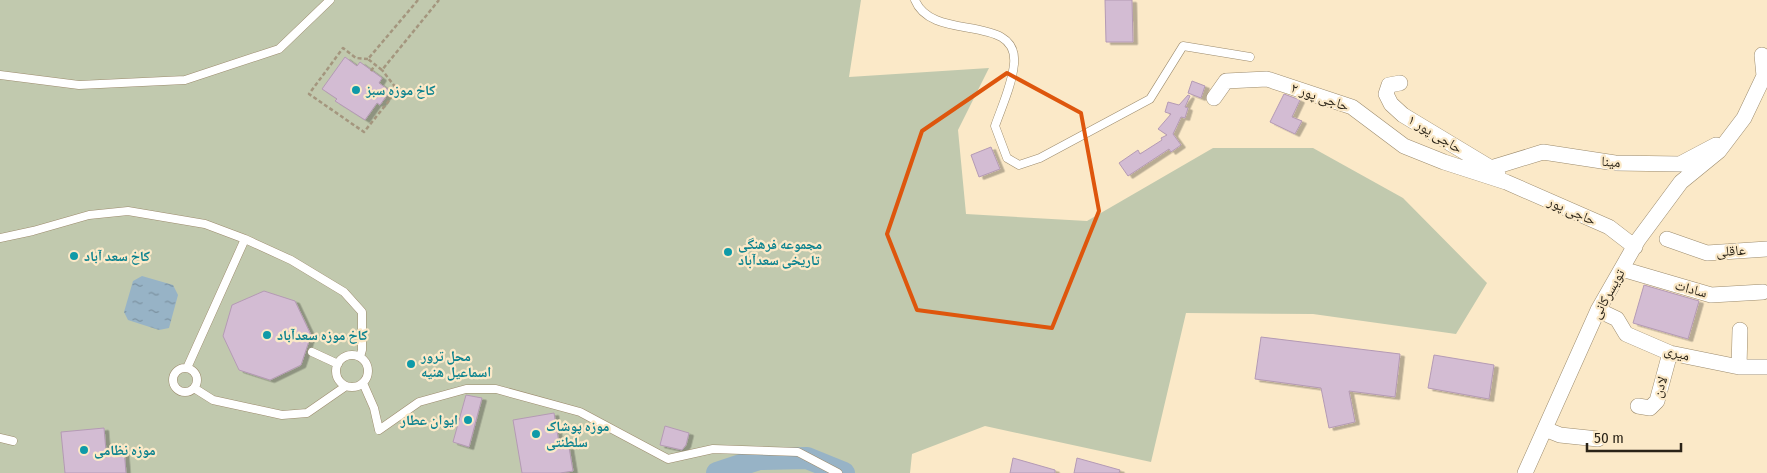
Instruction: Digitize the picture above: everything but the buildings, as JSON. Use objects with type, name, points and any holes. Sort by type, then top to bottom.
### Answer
[{"type":"street","name":"تویسرکانی","points":[[1525,473],[1598,310],[1634,247],[1681,182],[1719,151],[1744,118],[1764,76],[1762,55]]},
{"type":"street","name":"حاجی پور ۲","points":[[1214,98],[1226,81],[1267,78],[1352,107],[1404,146],[1444,162],[1506,182]]},
{"type":"street","name":"حاجی پور ۱","points":[[1400,83],[1389,85],[1386,94],[1391,104],[1402,115],[1491,168],[1506,182]]},
{"type":"street","name":"مینا","points":[[1491,168],[1543,152],[1615,163],[1680,164],[1728,139]]},
{"type":"street","name":"حاجی پور","points":[[1506,182],[1609,227],[1634,247]]},
{"type":"street","name":"عاقلی","points":[[1667,239],[1707,253],[1767,250]]},
{"type":"street","name":"سادات","points":[[1622,269],[1710,295],[1763,292]]},
{"type":"street","name":"میری","points":[[1598,310],[1617,319],[1626,334],[1670,353],[1739,367],[1767,367]]},
{"type":"street","points":[[1739,367],[1740,330]]},
{"type":"street","name":"لادن","points":[[1638,406],[1650,408],[1657,401],[1670,353]]},
{"type":"street","points":[[1545,429],[1560,435],[1598,440]]},
{"type":"lane","points":[[0,75],[79,86],[185,80],[279,49],[330,0]]},
{"type":"lane","points":[[915,0],[919,9],[936,22],[994,34],[1006,40],[1013,50],[1014,62],[1011,81],[995,126],[1008,158],[1019,166],[1040,158],[1150,99],[1183,46],[1250,57]]},
{"type":"lane","points":[[0,238],[34,232],[89,215],[128,211],[204,224],[245,239],[291,260],[344,292],[362,312],[362,350],[360,357]]},
{"type":"lane","points":[[188,368],[245,239]]},
{"type":"lane","points":[[312,352],[338,364]]},
{"type":"lane","points":[[355,355],[360,357],[364,360],[368,369],[368,374],[363,383],[355,387],[346,386],[341,383],[336,374],[338,364],[344,357],[355,355]]},
{"type":"lane","points":[[188,368],[196,377],[196,384],[188,392],[181,391],[173,384],[174,375],[179,370],[188,368]]},
{"type":"lane","points":[[363,383],[374,408],[380,430],[419,402],[466,389],[496,389],[580,412],[668,459],[713,449],[798,452],[838,473]]},
{"type":"lane","points":[[194,388],[213,400],[282,415],[307,413],[346,386]]},
{"type":"lane","points":[[0,438],[13,441]]},
{"type":"path","points":[[368,59],[418,0]]},
{"type":"path","points":[[382,70],[440,0]]},
{"type":"path","points":[[343,48],[356,58],[368,59],[375,65],[382,70],[396,88],[388,102],[364,132],[309,94],[343,48]]},
{"type":"path","points":[[371,71],[375,65]]},
{"type":"highlighted area","points":[[1007,73],[1081,113],[1099,211],[1052,328],[917,310],[887,234],[922,131]]},
{"type":"green space","name":"مجموعه فرهنگی تاریخی سعدآباد","points":[[0,0],[861,0],[849,77],[989,68],[958,130],[966,214],[1087,221],[1213,148],[1313,148],[1403,198],[1487,283],[1456,334],[1313,314],[1186,313],[1151,462],[985,426],[912,454],[910,473],[0,473]]},
{"type":"water","points":[[142,276],[173,285],[178,295],[169,328],[159,330],[128,320],[124,312],[133,281]]},
{"type":"waterway","points":[[717,473],[759,459],[807,458],[844,473]]},
{"type":"place","name":"کاخ موزه سبز","points":[[356,90]]},
{"type":"place","name":"مجموعه فرهنگی تاریخی سعدآباد","points":[[728,252]]},
{"type":"place","name":"کاخ سعد آباد","points":[[74,256]]},
{"type":"place","name":"کاخ موزه سعدآباد","points":[[267,335]]},
{"type":"place","name":"محل ترور اسماعیل هنیه","points":[[411,364]]},
{"type":"place","name":"ایوان عطار","points":[[468,420]]},
{"type":"place","name":"موزه پوشاک سلطنتی","points":[[536,434]]},
{"type":"place","name":"موزه نظامی","points":[[84,450]]}]
